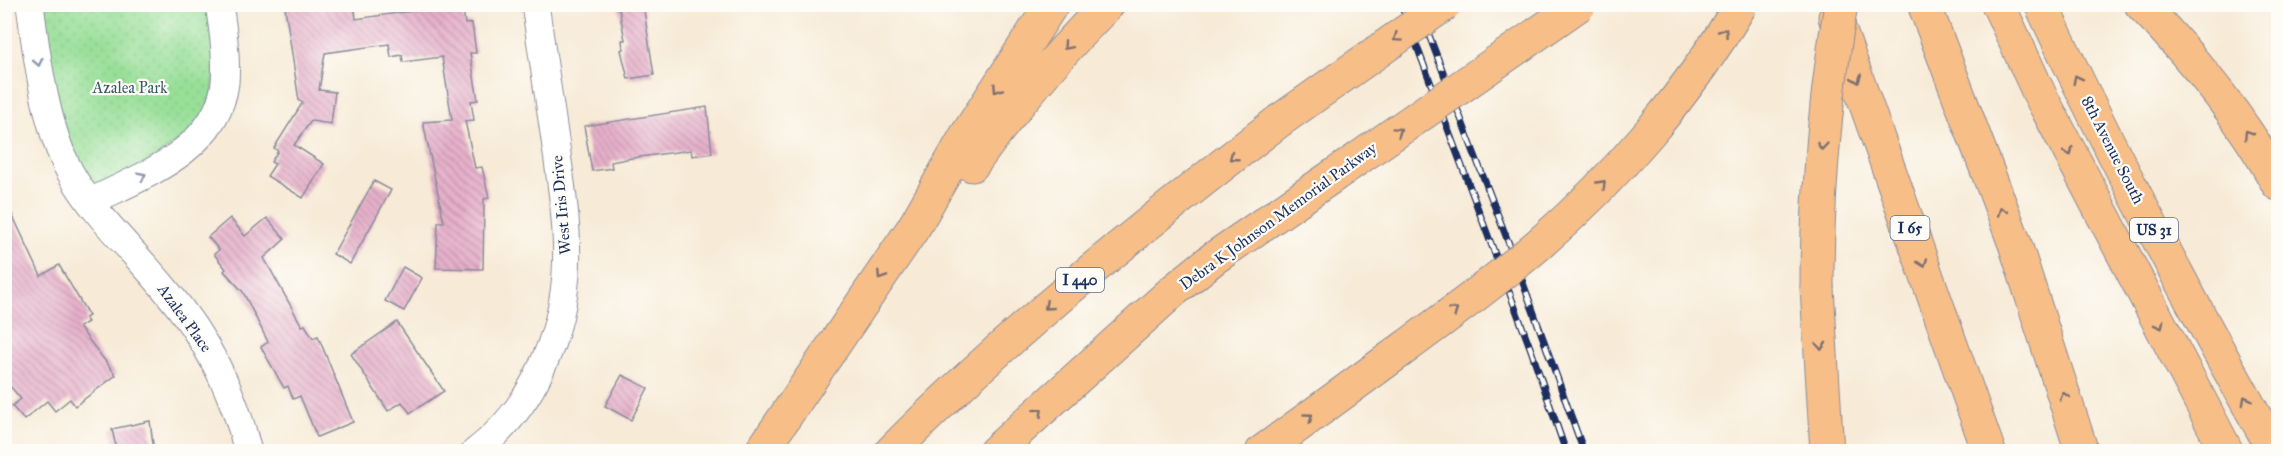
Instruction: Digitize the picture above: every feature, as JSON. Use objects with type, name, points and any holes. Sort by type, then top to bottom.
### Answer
[{"type":"main road","points":[[761,452],[914,227],[966,136],[1052,4]]},
{"type":"main road","points":[[914,227],[969,169],[1006,119],[1063,51],[1108,4]]},
{"type":"main road","name":"I 440","points":[[891,452],[962,382],[1056,299],[1279,121],[1445,4]]},
{"type":"main road","name":"Debra K Johnson Memorial Parkway","points":[[995,452],[1173,291],[1214,258],[1580,4]]},
{"type":"main road","points":[[1262,452],[1506,272],[1539,244],[1597,189],[1677,98],[1742,4]]},
{"type":"main road","name":"I 65","points":[[1830,4],[1989,452]]},
{"type":"main road","points":[[1827,452],[1817,288],[1820,167],[1829,75],[1840,4]]},
{"type":"main road","points":[[1924,4],[2015,244],[2082,452]]},
{"type":"main road","name":"US 31","points":[[1998,4],[2039,93],[2227,452]]},
{"type":"main road","name":"8th Avenue South","points":[[2041,4],[2073,72],[2154,229],[2275,452]]},
{"type":"main road","points":[[2141,4],[2177,42],[2221,95],[2278,184]]},
{"type":"street","name":"Azalea Place","points":[[30,4],[35,49],[55,135],[69,171],[90,202],[166,289],[204,341],[227,385],[248,452]]},
{"type":"street","points":[[90,202],[166,163],[192,144],[206,130],[217,108],[225,83],[224,35],[219,4]]},
{"type":"street","name":"West Iris Drive","points":[[475,452],[506,423],[533,385],[556,336],[566,282],[566,220],[535,4]]},
{"type":"green space","name":"Azalea Park","points":[[30,5],[219,5],[212,119],[90,202],[80,187]]},
{"type":"building","points":[[300,4],[354,4],[356,19],[447,6],[447,9],[463,7],[465,24],[472,23],[476,53],[470,53],[478,100],[471,101],[474,120],[465,121],[475,168],[482,167],[489,198],[484,199],[483,269],[436,268],[438,222],[444,222],[423,122],[452,120],[442,57],[403,62],[402,55],[391,57],[389,44],[325,53],[319,90],[335,92],[331,124],[311,121],[294,145],[324,164],[303,198],[267,176],[275,164],[271,162],[278,151],[274,148],[303,102],[299,101],[285,7]]},
{"type":"building","points":[[618,4],[643,4],[654,75],[628,79],[621,50],[623,49],[622,40],[625,40]]},
{"type":"building","points":[[707,107],[712,153],[692,156],[691,150],[632,158],[611,162],[612,168],[592,171],[584,126]]},
{"type":"building","points":[[374,181],[391,190],[350,264],[333,254]]},
{"type":"building","points":[[4,197],[41,276],[59,265],[89,316],[85,318],[88,322],[79,327],[116,375],[75,406],[70,399],[55,411],[47,401],[24,420],[12,406],[21,399],[4,379]]},
{"type":"building","points":[[230,218],[245,236],[267,218],[285,239],[264,258],[302,326],[305,325],[313,338],[318,336],[353,422],[317,437],[300,396],[293,399],[288,386],[284,388],[261,347],[268,342],[243,292],[224,271],[226,269],[214,254],[219,250],[208,237]]},
{"type":"building","points":[[403,267],[422,278],[404,311],[385,301]]},
{"type":"building","points":[[397,322],[444,391],[410,413],[402,402],[388,411],[351,354]]},
{"type":"building","points":[[622,375],[648,388],[631,420],[605,406]]},
{"type":"building","points":[[150,421],[154,452],[117,452],[112,429]]},
{"type":"railway","points":[[1401,4],[1531,350],[1566,452]]},
{"type":"railway","points":[[1417,4],[1509,244],[1584,452]]}]
